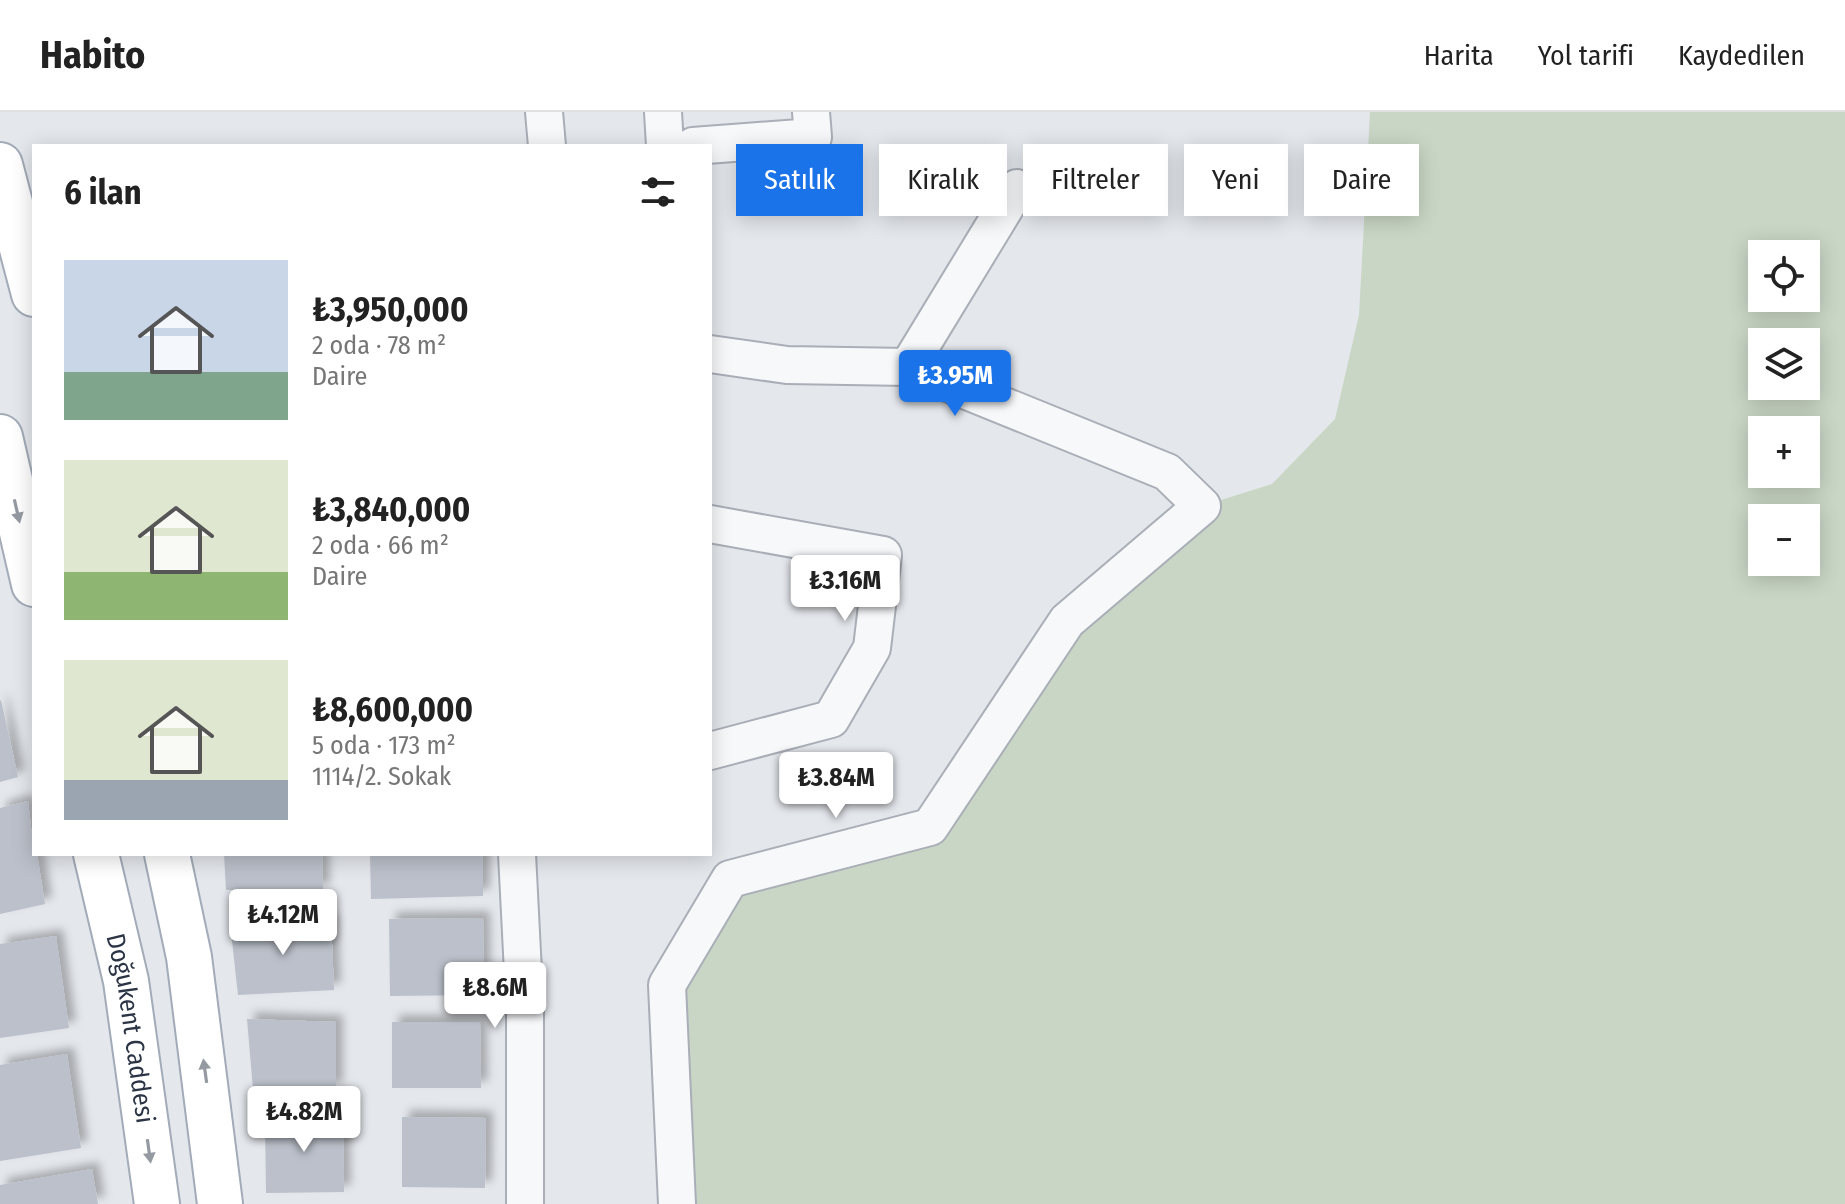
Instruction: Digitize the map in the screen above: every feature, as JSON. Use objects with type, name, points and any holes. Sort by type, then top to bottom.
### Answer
[{"type":"main road","points":[[0,165],[23,208],[32,278]]},
{"type":"main road","points":[[0,437],[32,575]]},
{"type":"main road","name":"Doğukent Caddesi","points":[[96,856],[126,981],[157,1204]]},
{"type":"main road","points":[[167,856],[189,957],[220,1204]]},
{"type":"street","points":[[544,112],[547,144]]},
{"type":"street","points":[[663,112],[665,144]]},
{"type":"street","points":[[712,145],[813,137],[811,112]]},
{"type":"street","points":[[908,367],[1017,188]]},
{"type":"street","points":[[677,1204],[667,985],[730,879],[930,827],[1067,621],[1202,506],[1167,472],[908,367],[787,365],[712,354]]},
{"type":"street","points":[[712,524],[883,555],[872,648],[831,719],[712,750]]},
{"type":"street","points":[[517,856],[525,1012],[525,1204]]},
{"type":"green space","points":[[1370,112],[1845,112],[1845,1204],[677,1204],[667,985],[730,879],[930,827],[1067,621],[1202,506],[1272,484],[1335,419],[1359,315],[1364,216],[1419,216],[1419,144],[1368,144]]},
{"type":"building","points":[[0,701],[18,777],[0,782]]},
{"type":"building","points":[[28,801],[32,856],[37,856],[45,904],[0,914],[0,808]]},
{"type":"building","points":[[224,856],[322,856],[323,891],[226,890]]},
{"type":"building","points":[[370,856],[483,856],[483,896],[371,899]]},
{"type":"building","points":[[483,918],[484,995],[390,996],[389,919]]},
{"type":"building","points":[[331,920],[334,990],[238,995],[230,923]]},
{"type":"building","points":[[56,936],[69,1028],[0,1038],[0,944]]},
{"type":"building","points":[[247,1019],[336,1022],[336,1090],[253,1089]]},
{"type":"building","points":[[392,1022],[480,1022],[481,1088],[392,1088]]},
{"type":"building","points":[[67,1054],[81,1148],[0,1161],[0,1065]]},
{"type":"building","points":[[343,1116],[344,1192],[266,1193],[265,1117]]},
{"type":"building","points":[[402,1117],[486,1118],[485,1188],[402,1187]]},
{"type":"building","points":[[92,1169],[98,1204],[0,1204],[0,1185]]}]
